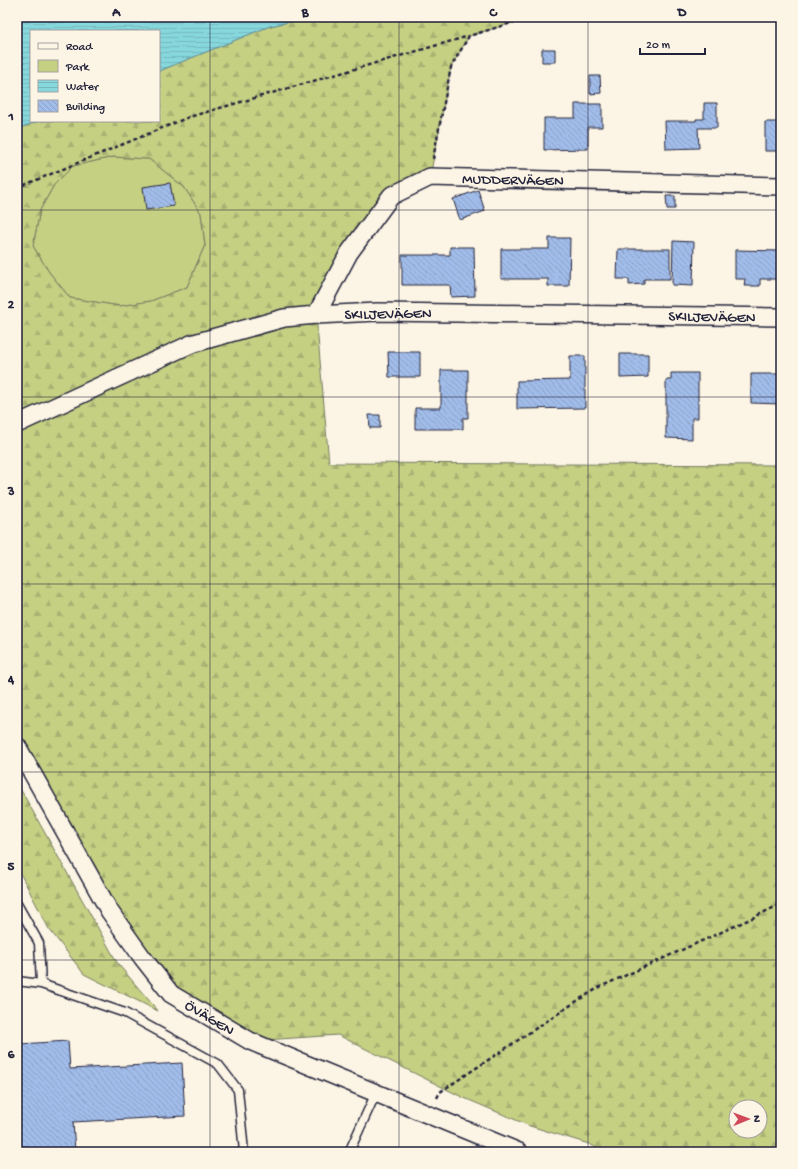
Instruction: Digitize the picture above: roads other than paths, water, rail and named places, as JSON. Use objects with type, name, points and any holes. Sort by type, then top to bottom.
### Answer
[{"type":"street","name":"MUDDERVÄGEN","points":[[316,315],[349,253],[391,196],[430,177],[781,186]]},
{"type":"street","name":"SKILJEVÄGEN","points":[[17,424],[191,344],[284,318],[377,312],[781,317]]},
{"type":"street","name":"ÖVÄGEN","points":[[17,746],[110,912],[171,994],[250,1041],[518,1152]]},
{"type":"lane","points":[[17,904],[39,943],[41,984]]},
{"type":"lane","points":[[17,981],[41,984],[125,1013],[218,1064],[238,1090],[244,1152]]},
{"type":"lane","points":[[349,1152],[376,1093]]},
{"type":"water","points":[[17,17],[311,17],[270,26],[160,71],[160,30],[30,30],[30,122],[36,122],[17,129]]}]
